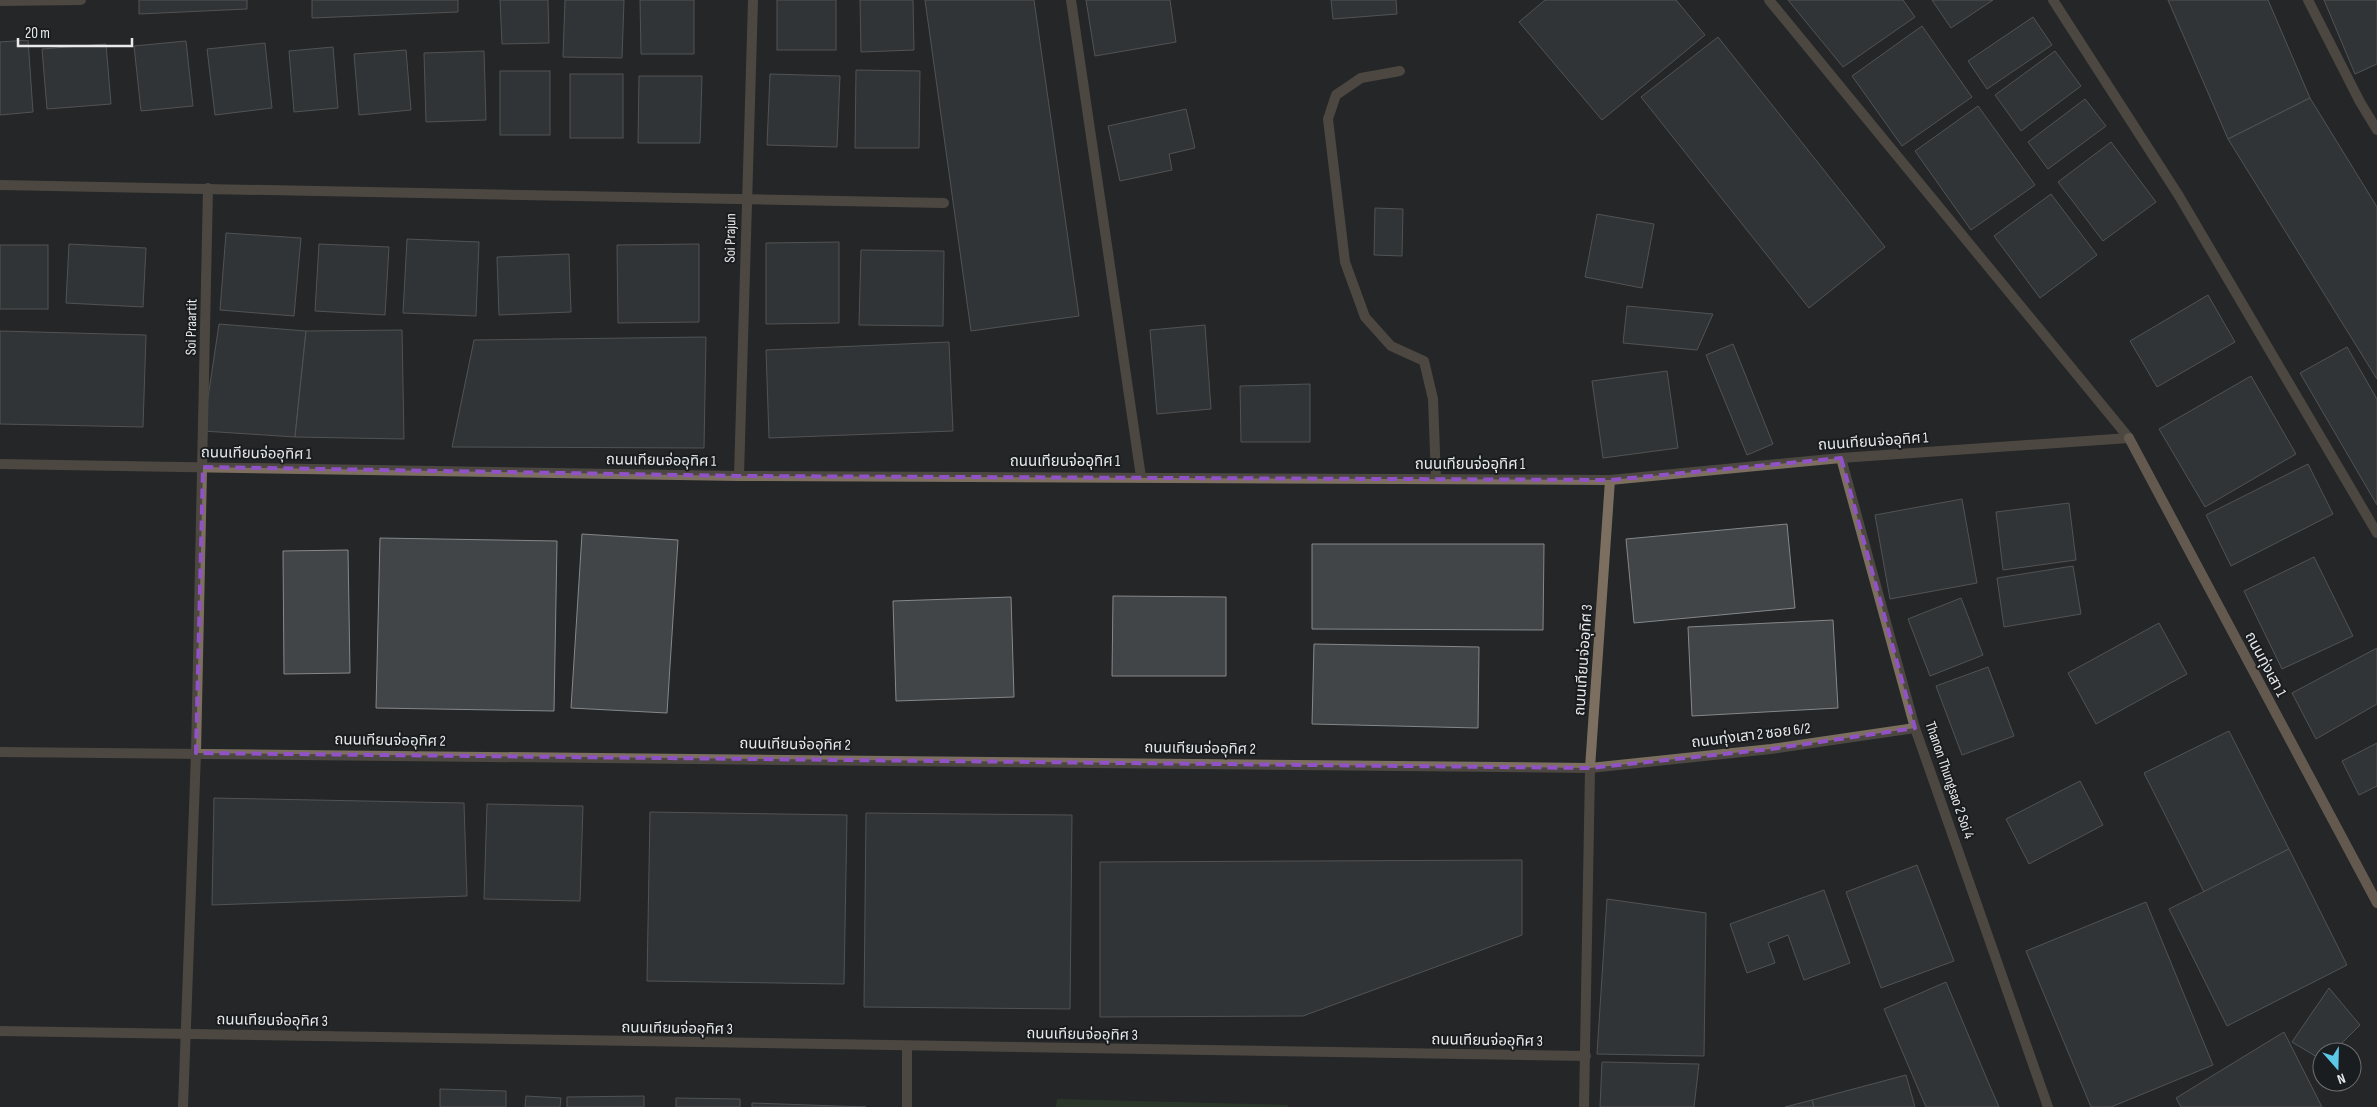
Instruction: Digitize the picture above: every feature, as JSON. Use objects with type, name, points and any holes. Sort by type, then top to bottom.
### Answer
[{"type":"street","points":[[0,2],[82,0]]},
{"type":"street","name":"Soi Prajun","points":[[739,476],[753,0]]},
{"type":"street","points":[[1071,0],[1141,476]]},
{"type":"street","points":[[1768,0],[2129,438]]},
{"type":"street","points":[[2053,0],[2179,196],[2377,533]]},
{"type":"street","points":[[2308,0],[2360,102],[2377,130]]},
{"type":"street","points":[[1400,71],[1360,78],[1336,95],[1328,119],[1345,262],[1365,317],[1391,346],[1424,361],[1433,399],[1436,479]]},
{"type":"street","points":[[0,185],[746,200],[944,202]]},
{"type":"street","name":"Soi Praartit","points":[[183,1107],[196,753],[208,188]]},
{"type":"street","name":"ถนนเทียนจ่ออุทิศ 1","points":[[0,464],[739,476],[1141,476],[1610,480],[1841,458],[2129,438]]},
{"type":"street","name":"ถนนทุ่งเสา 1","points":[[2129,438],[2377,903]]},
{"type":"street","name":"Thanon Thungsao 2 Soi 4","points":[[1841,458],[1915,728],[2048,1107]]},
{"type":"street","name":"ถนนเทียนจ่ออุทิศ 3","points":[[0,1031],[907,1047],[1586,1056],[1590,768],[1610,480]]},
{"type":"street","name":"ถนนทุ่งเสา 2 ซอย 6/2","points":[[1590,768],[1771,749],[1915,728]]},
{"type":"street","name":"ถนนเทียนจ่ออุทิศ 2","points":[[0,752],[1590,768]]},
{"type":"street","points":[[907,1047],[907,1107]]},
{"type":"street","points":[[1584,1107],[1586,1056]]},
{"type":"highlighted area","points":[[1841,458],[1915,728],[1771,749],[1590,768],[196,753],[203,467],[739,476],[1610,480]]},
{"type":"green space","points":[[1057,1099],[1288,1105],[1288,1107],[1056,1107]]},
{"type":"building","points":[[139,0],[247,0],[247,9],[139,14]]},
{"type":"building","points":[[312,0],[458,0],[458,12],[312,18]]},
{"type":"building","points":[[500,0],[548,0],[549,43],[502,44]]},
{"type":"building","points":[[565,0],[624,0],[622,58],[563,57]]},
{"type":"building","points":[[640,0],[694,0],[694,54],[641,54]]},
{"type":"building","points":[[777,0],[836,0],[836,50],[777,50]]},
{"type":"building","points":[[860,0],[913,0],[914,50],[861,52]]},
{"type":"building","points":[[925,0],[1034,0],[1079,316],[971,331]]},
{"type":"building","points":[[1086,0],[1170,0],[1176,42],[1095,56]]},
{"type":"building","points":[[1331,0],[1396,0],[1397,14],[1333,19]]},
{"type":"building","points":[[1545,0],[1676,0],[1705,35],[1602,120],[1519,22]]},
{"type":"building","points":[[1788,0],[1903,0],[1915,17],[1843,67]]},
{"type":"building","points":[[1932,0],[1993,0],[1951,28]]},
{"type":"building","points":[[2168,0],[2268,0],[2310,98],[2228,139]]},
{"type":"building","points":[[2324,0],[2377,0],[2377,64],[2355,74]]},
{"type":"building","points":[[2033,17],[2052,45],[1987,89],[1968,61]]},
{"type":"building","points":[[1922,26],[1972,97],[1902,146],[1852,76]]},
{"type":"building","points":[[1718,37],[1885,247],[1809,308],[1641,97]]},
{"type":"building","points":[[28,40],[33,112],[0,115],[0,42]]},
{"type":"building","points":[[186,41],[193,106],[141,111],[134,46]]},
{"type":"building","points":[[265,43],[272,108],[215,115],[207,49]]},
{"type":"building","points":[[106,44],[111,104],[47,109],[42,49]]},
{"type":"building","points":[[333,47],[338,108],[294,112],[289,51]]},
{"type":"building","points":[[406,50],[411,110],[359,115],[354,54]]},
{"type":"building","points":[[484,51],[486,120],[426,122],[424,53]]},
{"type":"building","points":[[2055,51],[2081,86],[2021,131],[1995,95]]},
{"type":"building","points":[[856,70],[920,71],[919,148],[855,148]]},
{"type":"building","points":[[500,71],[550,71],[550,135],[500,135]]},
{"type":"building","points":[[570,74],[623,74],[623,138],[570,138]]},
{"type":"building","points":[[770,74],[840,76],[837,147],[767,145]]},
{"type":"building","points":[[639,76],[702,76],[700,143],[638,143]]},
{"type":"building","points":[[2310,98],[2377,207],[2377,379],[2228,139]]},
{"type":"building","points":[[2085,99],[2106,126],[2048,169],[2028,142]]},
{"type":"building","points":[[1978,106],[2035,185],[1971,230],[1915,151]]},
{"type":"building","points":[[1186,109],[1195,148],[1169,154],[1172,170],[1120,181],[1108,126]]},
{"type":"building","points":[[2111,142],[2156,202],[2103,241],[2058,182]]},
{"type":"building","points":[[2051,194],[2097,255],[2040,298],[1994,236]]},
{"type":"building","points":[[1375,208],[1403,209],[1402,256],[1374,255]]},
{"type":"building","points":[[1597,214],[1654,224],[1642,288],[1585,277]]},
{"type":"building","points":[[226,233],[301,238],[294,316],[220,310]]},
{"type":"building","points":[[407,239],[479,242],[476,316],[403,313]]},
{"type":"building","points":[[839,242],[839,323],[766,324],[766,243]]},
{"type":"building","points":[[69,244],[146,248],[143,307],[66,303]]},
{"type":"building","points":[[319,244],[389,247],[385,315],[315,311]]},
{"type":"building","points":[[699,244],[699,322],[618,323],[617,245]]},
{"type":"building","points":[[0,245],[48,245],[48,309],[0,309]]},
{"type":"building","points":[[861,250],[944,251],[943,326],[859,325]]},
{"type":"building","points":[[569,254],[571,312],[499,315],[497,257]]},
{"type":"building","points":[[2208,295],[2235,342],[2157,387],[2130,341]]},
{"type":"building","points":[[1627,306],[1713,314],[1697,350],[1623,343]]},
{"type":"building","points":[[219,324],[306,331],[295,437],[203,431]]},
{"type":"building","points":[[1205,325],[1211,409],[1157,414],[1150,330]]},
{"type":"building","points":[[402,330],[404,439],[295,437],[306,331]]},
{"type":"building","points":[[0,331],[146,335],[143,427],[0,424]]},
{"type":"building","points":[[706,337],[704,448],[452,447],[474,340]]},
{"type":"building","points":[[949,342],[953,431],[769,438],[766,350]]},
{"type":"building","points":[[1733,344],[1773,444],[1747,455],[1706,355]]},
{"type":"building","points":[[2347,347],[2377,399],[2377,505],[2300,373]]},
{"type":"building","points":[[1667,371],[1678,448],[1603,458],[1592,381]]},
{"type":"building","points":[[2251,376],[2296,454],[2205,507],[2159,429]]},
{"type":"building","points":[[1310,384],[1310,442],[1241,442],[1240,386]]},
{"type":"building","points":[[2308,464],[2333,514],[2231,566],[2206,515]]},
{"type":"building","points":[[1962,499],[1977,583],[1890,599],[1875,515]]},
{"type":"building","points":[[2069,503],[2076,560],[2003,570],[1996,512]]},
{"type":"building","points":[[1787,524],[1795,608],[1634,623],[1626,539]]},
{"type":"building","points":[[582,534],[678,540],[667,713],[571,708]]},
{"type":"building","points":[[380,538],[557,541],[554,711],[376,708]]},
{"type":"building","points":[[1312,544],[1544,544],[1543,630],[1312,629]]},
{"type":"building","points":[[348,550],[350,673],[284,674],[283,551]]},
{"type":"building","points":[[2314,557],[2353,636],[2282,669],[2244,591]]},
{"type":"building","points":[[2073,566],[2081,614],[2004,627],[1997,578]]},
{"type":"building","points":[[1113,596],[1226,597],[1226,676],[1112,676]]},
{"type":"building","points":[[1011,597],[1014,697],[896,701],[893,601]]},
{"type":"building","points":[[1961,598],[1983,655],[1930,676],[1908,619]]},
{"type":"building","points":[[1833,620],[1838,708],[1692,716],[1688,627]]},
{"type":"building","points":[[2159,623],[2187,674],[2096,724],[2068,673]]},
{"type":"building","points":[[1314,644],[1479,647],[1478,728],[1312,724]]},
{"type":"building","points":[[2377,648],[2377,704],[2316,739],[2292,693]]},
{"type":"building","points":[[1988,667],[2014,736],[1962,755],[1936,686]]},
{"type":"building","points":[[2229,731],[2289,849],[2204,892],[2144,773]]},
{"type":"building","points":[[2377,743],[2377,786],[2359,795],[2342,761]]},
{"type":"building","points":[[2080,781],[2103,825],[2029,864],[2006,819]]},
{"type":"building","points":[[214,798],[464,803],[467,896],[212,905]]},
{"type":"building","points":[[487,804],[583,806],[580,901],[484,899]]},
{"type":"building","points":[[650,812],[847,815],[844,984],[647,981]]},
{"type":"building","points":[[866,813],[1072,815],[1070,1009],[864,1007]]},
{"type":"building","points":[[2289,849],[2347,965],[2227,1026],[2169,909]]},
{"type":"building","points":[[1522,860],[1522,935],[1303,1016],[1100,1017],[1100,862]]},
{"type":"building","points":[[1917,865],[1954,961],[1881,988],[1846,892]]},
{"type":"building","points":[[1824,890],[1850,963],[1804,980],[1788,935],[1768,943],[1775,963],[1747,973],[1730,924]]},
{"type":"building","points":[[1607,899],[1706,913],[1704,1056],[1597,1054]]},
{"type":"building","points":[[2146,902],[2213,1065],[2111,1107],[2091,1107],[2026,951]]},
{"type":"building","points":[[1946,982],[1999,1107],[1926,1107],[1884,1009]]},
{"type":"building","points":[[2329,988],[2360,1025],[2343,1042],[2312,1042],[2312,1054],[2292,1042]]},
{"type":"building","points":[[2284,1032],[2312,1087],[2312,1092],[2314,1092],[2322,1107],[2181,1107],[2176,1098]]},
{"type":"building","points":[[1602,1062],[1699,1064],[1694,1107],[1600,1107]]},
{"type":"building","points":[[1906,1075],[1915,1107],[1814,1107],[1812,1100]]},
{"type":"building","points":[[440,1089],[506,1091],[506,1107],[440,1107]]},
{"type":"building","points":[[526,1096],[561,1098],[560,1107],[525,1107]]},
{"type":"building","points":[[644,1096],[644,1107],[567,1107],[567,1097]]},
{"type":"building","points":[[676,1098],[740,1099],[740,1107],[676,1107]]},
{"type":"building","points":[[1812,1100],[1814,1107],[1785,1107]]},
{"type":"building","points":[[752,1103],[866,1107],[752,1107]]}]
